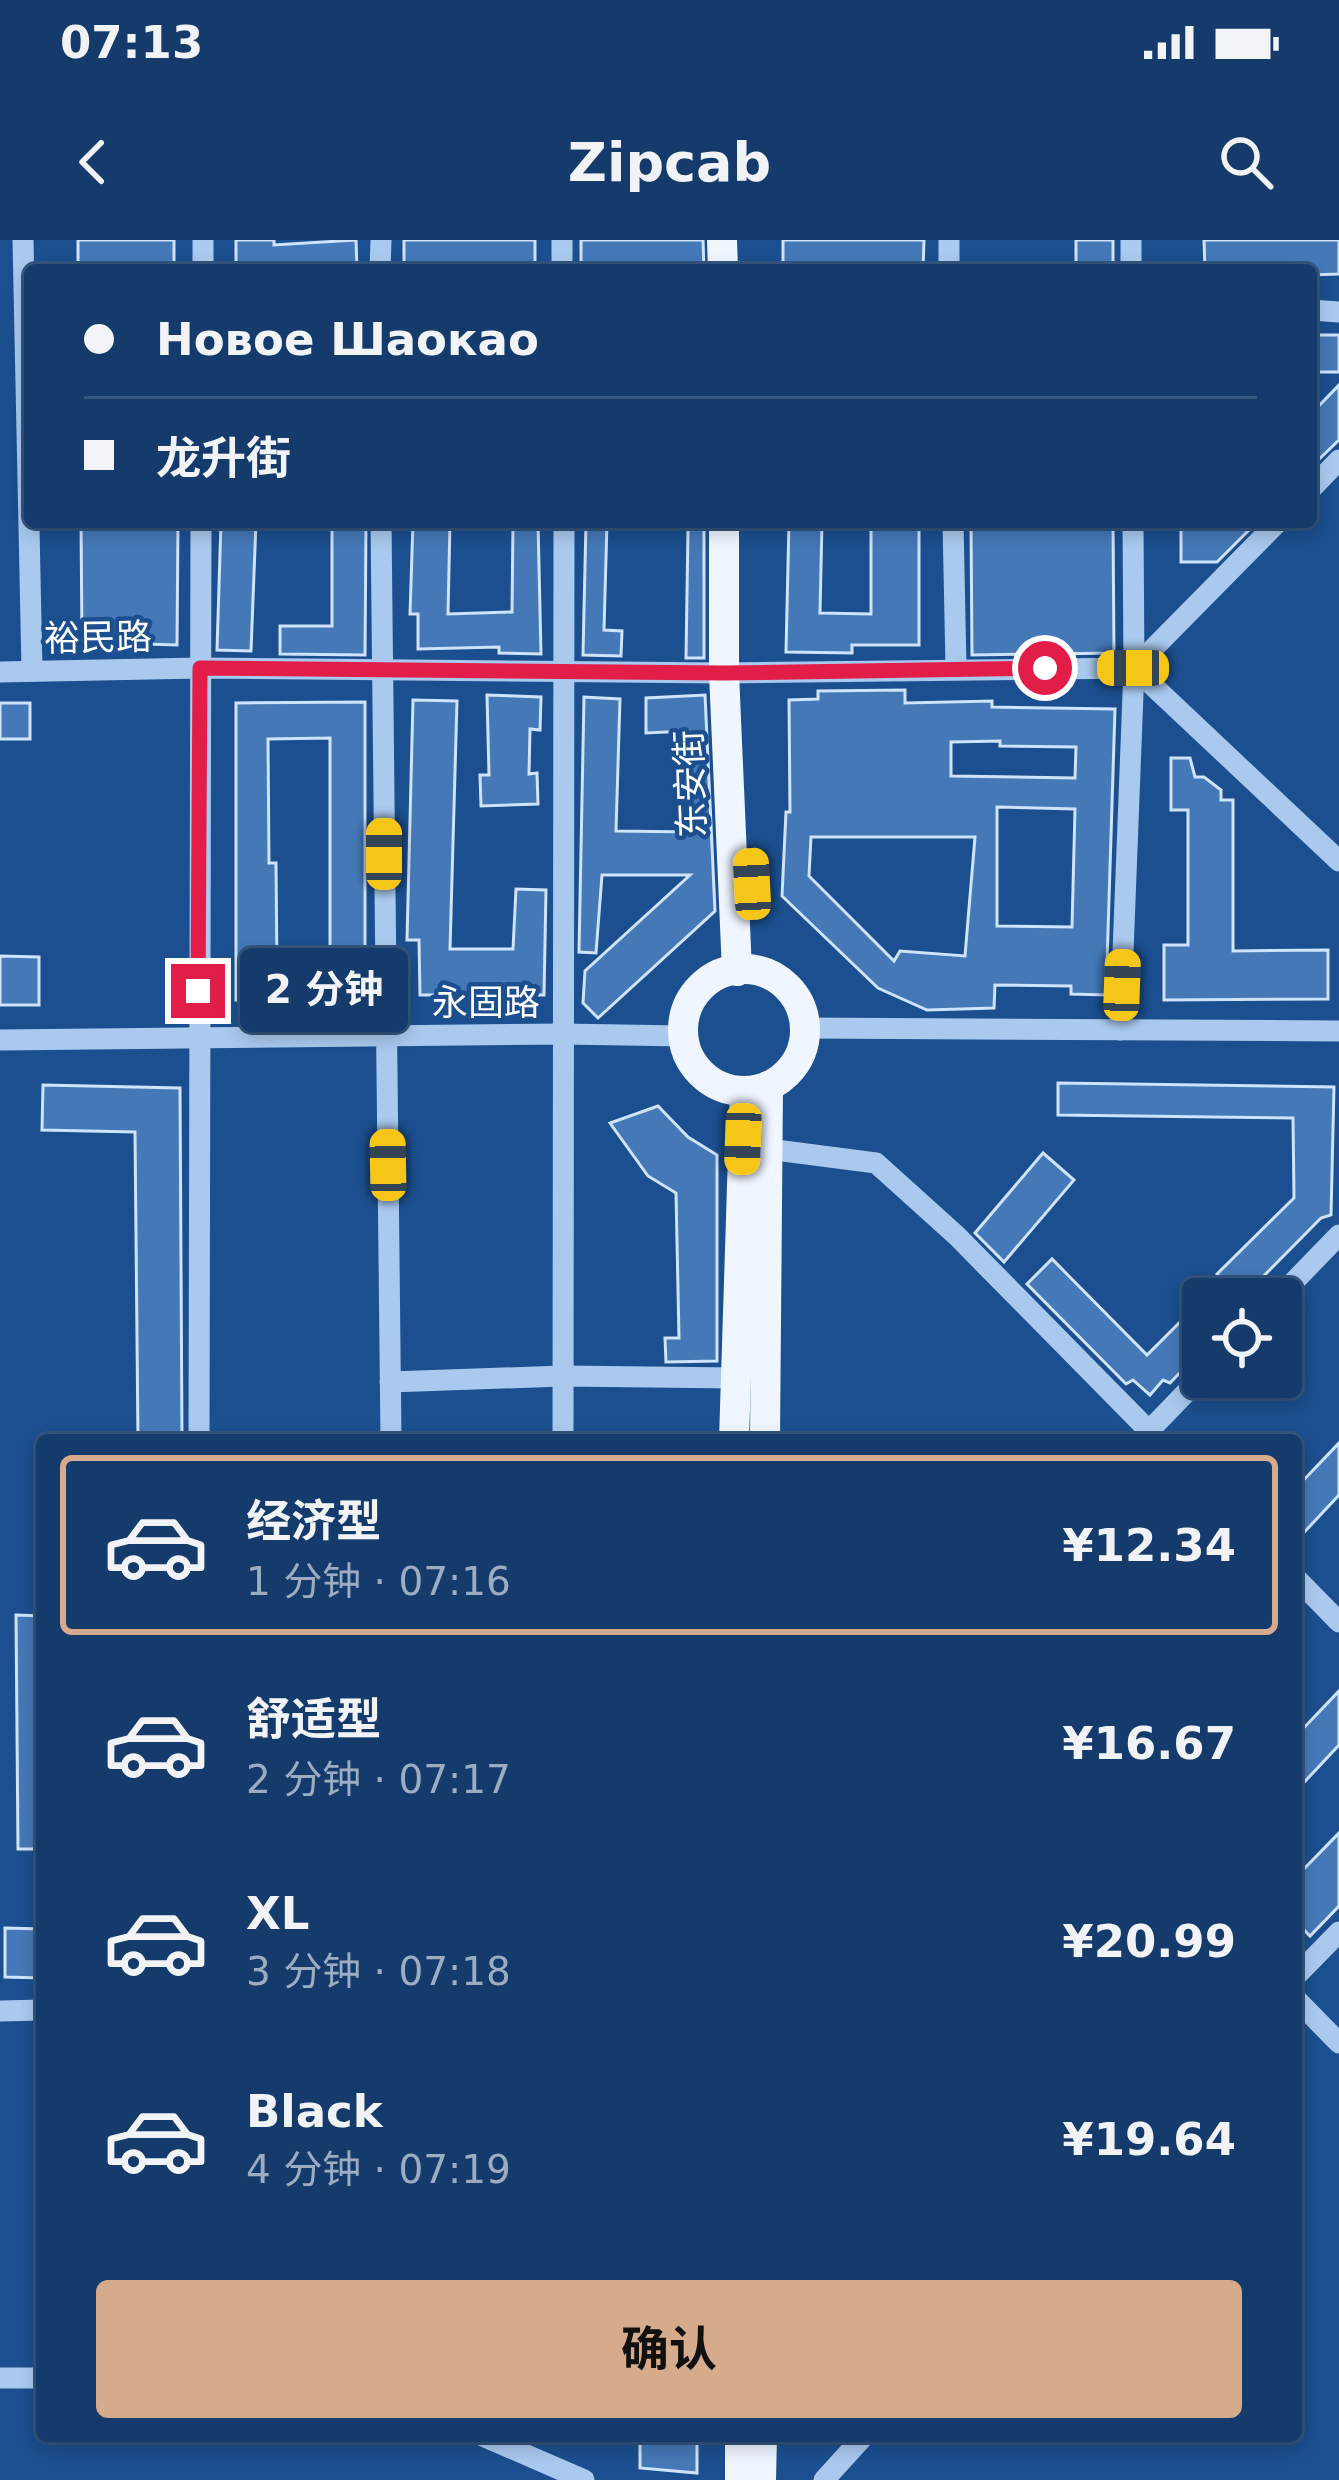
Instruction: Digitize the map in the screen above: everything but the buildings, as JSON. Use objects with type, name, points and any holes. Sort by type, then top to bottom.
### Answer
[{"type":"main road","name":"东安街","points":[[724,528],[747,970]]},
{"type":"main road","name":"东安街","points":[[732,672],[739,528]]},
{"type":"main road","points":[[747,970],[787,985],[800,1005],[806,1028],[801,1052],[788,1072],[757,1088],[721,1087],[701,1074],[688,1054],[684,1036],[687,1007],[700,987],[719,973],[747,970]]},
{"type":"main road","points":[[757,1088],[768,1149],[765,1434]]},
{"type":"main road","points":[[734,1434],[757,1088]]},
{"type":"main road","points":[[740,2442],[740,2480]]},
{"type":"main road","points":[[761,2480],[762,2442]]},
{"type":"street","points":[[23,240],[24,288]]},
{"type":"street","points":[[1317,482],[1339,460]]},
{"type":"street","points":[[29,528],[32,671]]},
{"type":"street","points":[[199,1434],[201,528]]},
{"type":"street","points":[[381,528],[391,1434]]},
{"type":"street","points":[[563,1434],[564,528]]},
{"type":"street","points":[[953,528],[956,668]]},
{"type":"street","points":[[1120,1030],[1133,668],[1132,528]]},
{"type":"street","points":[[1133,668],[1272,528]]},
{"type":"street","points":[[1133,668],[1339,860]]},
{"type":"street","name":"裕民路","points":[[0,672],[1133,668]]},
{"type":"street","points":[[806,1028],[1339,1031]]},
{"type":"street","name":"永固路","points":[[0,1040],[684,1036]]},
{"type":"street","points":[[768,1149],[876,1163],[957,1236],[1146,1434]]},
{"type":"street","points":[[1297,1278],[1339,1235]]},
{"type":"street","points":[[390,1382],[563,1376],[736,1378]]},
{"type":"street","points":[[1152,1434],[1183,1398]]},
{"type":"street","points":[[1302,1585],[1339,1622]]},
{"type":"street","points":[[1302,1970],[1339,1932]]},
{"type":"street","points":[[1302,2005],[1339,2043]]},
{"type":"street","points":[[0,2011],[36,2010]]},
{"type":"street","points":[[0,2378],[36,2378]]},
{"type":"street","points":[[497,2442],[584,2480]]},
{"type":"street","points":[[824,2480],[859,2442]]},
{"type":"route","points":[[198,991],[200,668],[724,673],[1045,668]]}]
